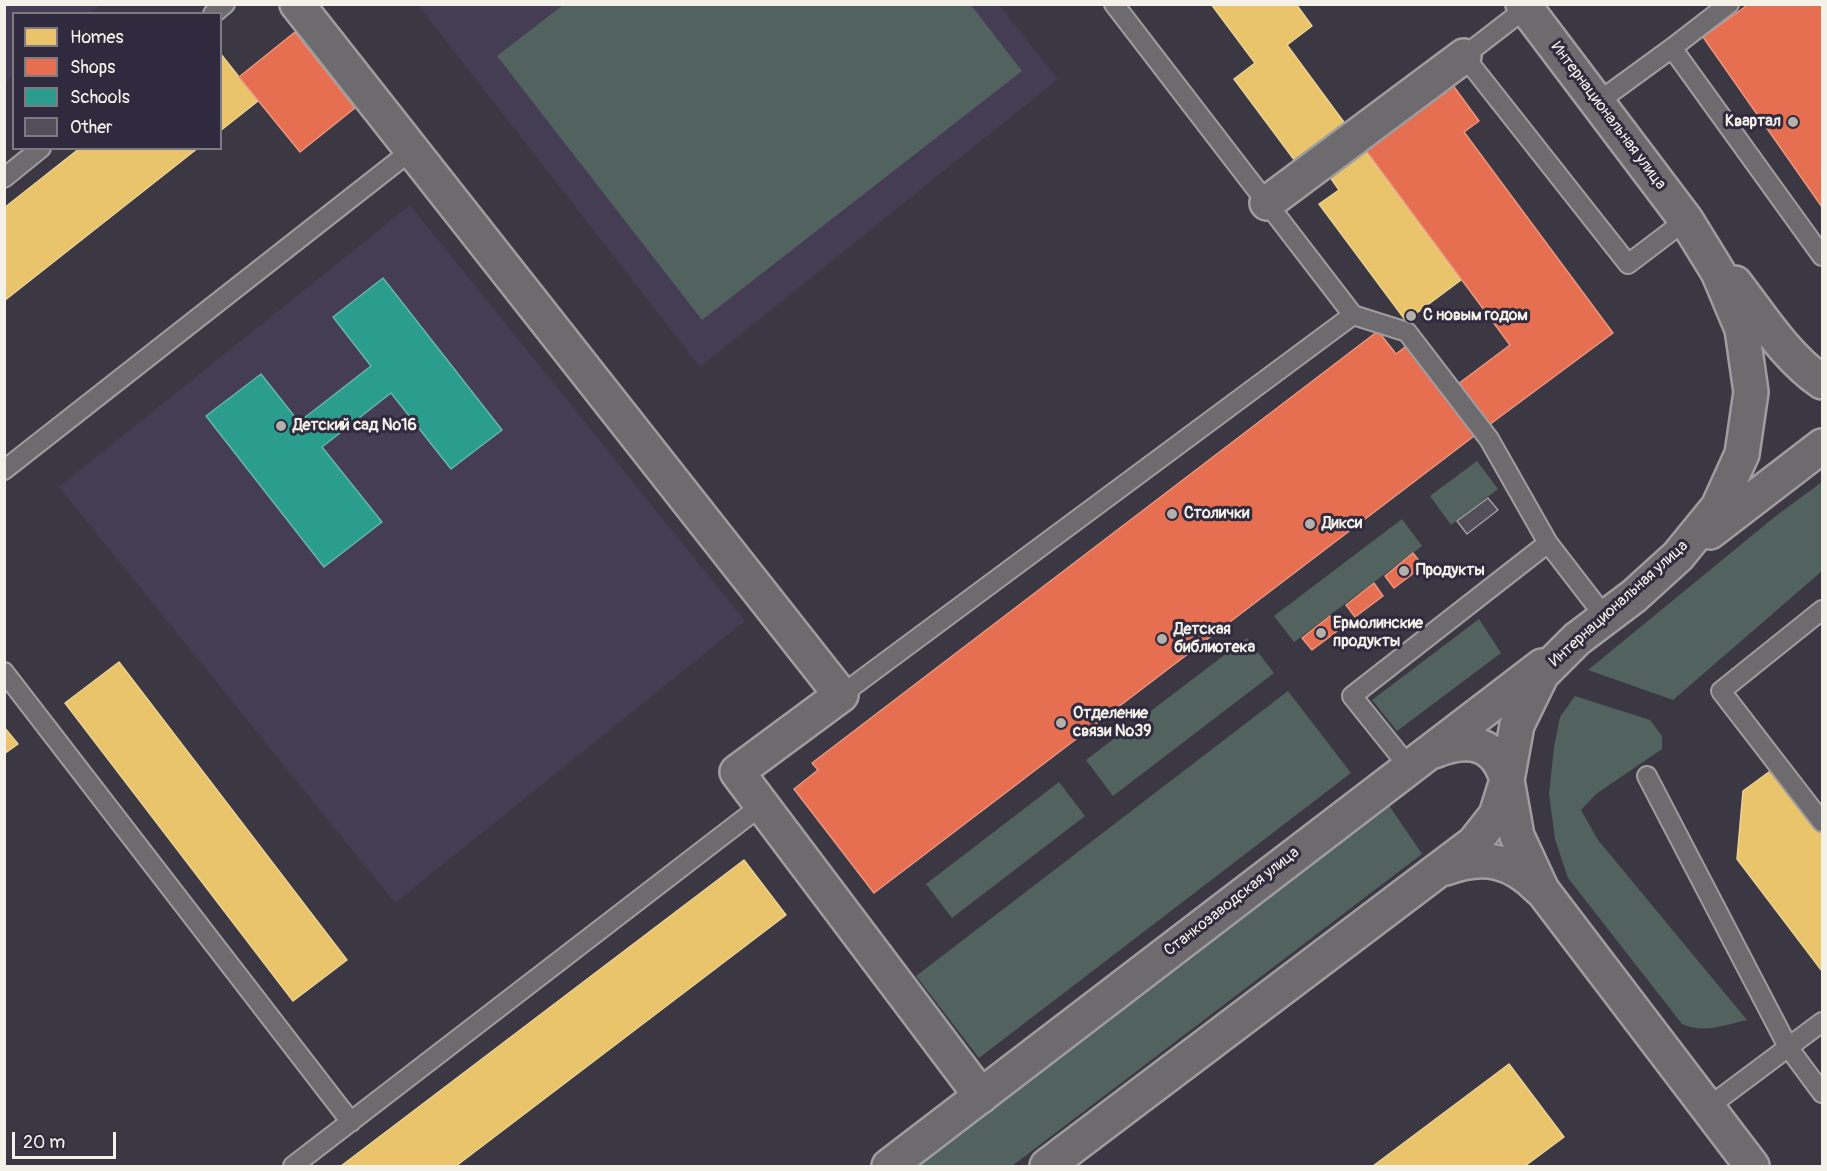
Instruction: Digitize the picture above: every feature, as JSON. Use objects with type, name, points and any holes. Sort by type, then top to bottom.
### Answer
[{"type":"street","points":[[297,4],[841,695],[738,772],[981,1096]]},
{"type":"street","name":"Интернациональная улица","points":[[1524,6],[1686,220],[1718,272],[1742,329],[1751,392],[1742,454],[1718,507],[1678,556],[1634,596],[1577,639],[1542,674],[1516,725],[1508,780],[1516,836],[1542,890],[1752,1167]]},
{"type":"street","points":[[1267,203],[1464,56]]},
{"type":"street","points":[[1686,220],[1783,345],[1805,370],[1822,382]]},
{"type":"street","points":[[1678,556],[1822,446]]},
{"type":"street","name":"Станкозаводская улица","points":[[889,1167],[1577,639]]},
{"type":"street","points":[[1047,1167],[1474,843],[1496,815],[1508,780],[1503,765],[1484,747],[1471,744],[1455,744],[1418,760]]},
{"type":"street","points":[[1435,873],[1473,861],[1490,861],[1509,865],[1527,875],[1542,890]]},
{"type":"lane","points":[[1114,4],[1353,315],[1407,332],[1490,439],[1548,543],[1605,617]]},
{"type":"lane","points":[[1598,102],[1729,4]]},
{"type":"lane","points":[[1524,6],[1464,56],[1628,264],[1686,220]]},
{"type":"lane","points":[[1672,48],[1822,256]]},
{"type":"lane","points":[[4,178],[39,150]]},
{"type":"lane","points":[[4,470],[412,150]]},
{"type":"lane","points":[[841,695],[1353,315]]},
{"type":"lane","points":[[1418,760],[1352,696],[1548,543]]},
{"type":"lane","points":[[1822,610],[1720,691],[1822,822]]},
{"type":"lane","points":[[4,672],[351,1122]]},
{"type":"lane","points":[[1647,776],[1788,1047],[1822,1093]]},
{"type":"lane","points":[[292,1167],[762,805]]},
{"type":"lane","points":[[1707,1108],[1822,1022]]},
{"type":"shaded area","points":[[5,4],[101,4],[91,12],[12,12],[12,76],[5,83]]},
{"type":"shaded area","points":[[418,5],[999,5],[1058,79],[700,367]]},
{"type":"shaded area","points":[[563,5],[971,5],[1022,71],[702,320],[497,56]]},
{"type":"shaded area","points":[[410,205],[745,621],[395,903],[59,487]]},
{"type":"shaded area","points":[[1477,461],[1498,489],[1451,525],[1430,496]]},
{"type":"shaded area","points":[[1822,482],[1822,571],[1673,700],[1588,670],[1777,515]]},
{"type":"shaded area","points":[[1402,519],[1422,546],[1294,642],[1274,616]]},
{"type":"shaded area","points":[[1479,619],[1501,653],[1397,731],[1372,700]]},
{"type":"shaded area","points":[[1247,638],[1274,673],[1113,796],[1086,760]]},
{"type":"shaded area","points":[[1288,691],[1351,773],[979,1058],[916,976]]},
{"type":"shaded area","points":[[1575,696],[1650,720],[1662,736],[1662,749],[1596,794],[1581,810],[1598,840],[1747,1020],[1706,1028],[1682,1024],[1568,878],[1555,839],[1549,794],[1560,717]]},
{"type":"shaded area","points":[[1059,782],[1085,816],[952,918],[926,884]]},
{"type":"shaded area","points":[[1386,801],[1422,854],[1012,1166],[913,1166]]},
{"type":"building: Homes","points":[[1211,4],[1296,4],[1312,26],[1287,45],[1357,140],[1307,177],[1234,79],[1255,63]]},
{"type":"building: Homes","points":[[222,56],[258,101],[222,129]]},
{"type":"building: Homes","points":[[1358,141],[1461,280],[1406,321],[1319,204],[1339,190],[1323,167]]},
{"type":"building: Homes","points":[[77,150],[195,150],[4,301],[4,208]]},
{"type":"building: Homes","points":[[119,662],[347,960],[293,1001],[65,703]]},
{"type":"building: Homes","points":[[4,727],[18,744],[4,754]]},
{"type":"building: Homes","points":[[1773,769],[1822,834],[1822,971],[1737,859],[1743,791]]},
{"type":"building: Homes","points":[[744,860],[786,915],[456,1166],[341,1166]]},
{"type":"building: Homes","points":[[1509,1064],[1564,1137],[1525,1166],[1373,1166]]},
{"type":"building: Shops","name":"Квартал","points":[[1749,4],[1822,4],[1822,207],[1703,37]]},
{"type":"building: Shops","points":[[295,32],[355,108],[300,152],[239,77]]},
{"type":"building: Shops","points":[[1452,84],[1479,121],[1464,132],[1613,333],[1489,425],[1458,384],[1510,345],[1365,149]]},
{"type":"building: Shops","points":[[1378,331],[1396,354],[1409,344],[1478,433],[874,893],[794,789],[818,770],[812,763]]},
{"type":"building: Shops","name":"Продукты","points":[[1413,553],[1423,566],[1394,588],[1385,576]]},
{"type":"building: Shops","points":[[1374,583],[1383,596],[1355,617],[1346,605]]},
{"type":"building: Shops","name":"Ермолинские продукты","points":[[1330,616],[1340,629],[1312,650],[1302,638]]},
{"type":"building: Schools","name":"Детский сад №16","points":[[383,278],[502,430],[451,469],[391,393],[322,447],[382,522],[324,567],[206,416],[261,374],[299,422],[371,366],[333,317]]},
{"type":"building: Other","points":[[1488,498],[1498,510],[1467,534],[1457,521]]},
{"type":"place","name":"Квартал","points":[[1793,122]]},
{"type":"place","name":"С новым годом","points":[[1411,316]]},
{"type":"place","name":"Детский сад №16","points":[[281,426]]},
{"type":"place","name":"Столички","points":[[1172,514]]},
{"type":"place","name":"Дикси","points":[[1310,524]]},
{"type":"place","name":"Продукты","points":[[1404,571]]},
{"type":"place","name":"Ермолинские продукты","points":[[1321,633]]},
{"type":"place","name":"Детская библиотека","points":[[1162,639]]},
{"type":"place","name":"Отделение связи №39","points":[[1061,723]]}]
